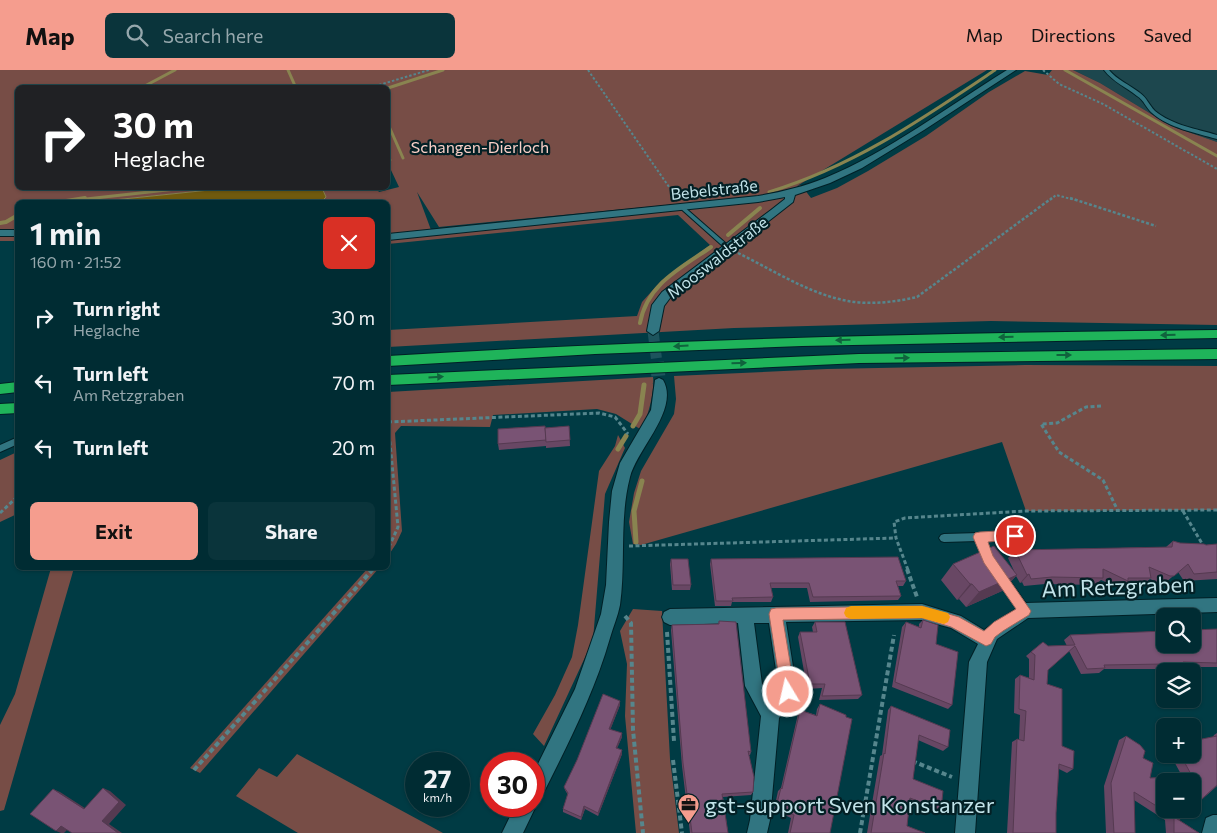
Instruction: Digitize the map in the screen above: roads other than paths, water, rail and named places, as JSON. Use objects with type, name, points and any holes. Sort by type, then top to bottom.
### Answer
[{"type":"highway","points":[[390,361],[801,341],[1217,334]]},
{"type":"highway","points":[[390,380],[586,369],[809,360],[1011,355],[1217,354]]},
{"type":"highway","points":[[0,389],[15,388]]},
{"type":"highway","points":[[0,409],[15,408]]},
{"type":"street","name":"Bebelstraße","points":[[390,237],[771,198],[790,193],[825,182],[853,168],[912,134],[976,91],[1012,70]]},
{"type":"street","name":"Mooswaldstraße","points":[[653,332],[658,305],[666,295],[790,200],[790,193]]},
{"type":"street","name":"Mooswaldstraße","points":[[771,198],[775,212]]},
{"type":"street","points":[[0,233],[15,233]]},
{"type":"street","points":[[545,770],[580,702],[598,651],[612,603],[616,547],[614,529],[617,498],[624,473],[638,443],[650,428],[659,412],[661,397],[659,383]]},
{"type":"street","name":"Am Retzgraben","points":[[965,833],[978,662],[986,640],[991,633],[999,626],[1025,611],[1217,605]]},
{"type":"street","points":[[670,617],[745,614],[922,612],[954,622],[986,640]]},
{"type":"street","points":[[745,614],[754,686],[770,715]]},
{"type":"street","points":[[757,833],[760,820],[770,715],[788,692],[776,614]]},
{"type":"street","points":[[512,833],[520,817]]},
{"type":"street","points":[[1212,833],[1213,825],[1217,825]]},
{"type":"lane","points":[[1106,70],[1110,76],[1146,99],[1149,108],[1156,114],[1169,121],[1217,137]]},
{"type":"lane","points":[[682,207],[728,248]]},
{"type":"lane","points":[[0,442],[15,440]]},
{"type":"lane","points":[[0,449],[15,441]]},
{"type":"lane","points":[[944,538],[1015,536]]},
{"type":"lane","points":[[980,537],[988,559],[1025,611]]},
{"type":"waterway","points":[[147,85],[175,70]]},
{"type":"waterway","points":[[288,70],[295,85]]},
{"type":"waterway","points":[[390,87],[443,70]]},
{"type":"waterway","points":[[769,192],[830,169],[859,155],[914,123],[995,70]]},
{"type":"waterway","points":[[1065,70],[1217,156]]},
{"type":"waterway","points":[[390,129],[403,158]]},
{"type":"waterway","points":[[77,200],[167,190]]},
{"type":"waterway","points":[[72,200],[85,198]]},
{"type":"waterway","points":[[728,235],[760,208]]},
{"type":"waterway","points":[[0,223],[15,217]]},
{"type":"waterway","points":[[640,323],[644,309],[658,287],[677,270],[711,247]]},
{"type":"waterway","points":[[633,426],[640,414],[644,385]]},
{"type":"waterway","points":[[618,449],[626,436]]},
{"type":"waterway","points":[[636,542],[634,511],[642,481]]},
{"type":"tunnel","points":[[653,331],[657,363]]},
{"type":"tunnel","points":[[657,362],[659,383]]},
{"type":"place","name":"gst-support Sven Konstanzer","points":[[689,823]]},
{"type":"park label","name":"Schangen-Dierloch","points":[[480,146]]}]
